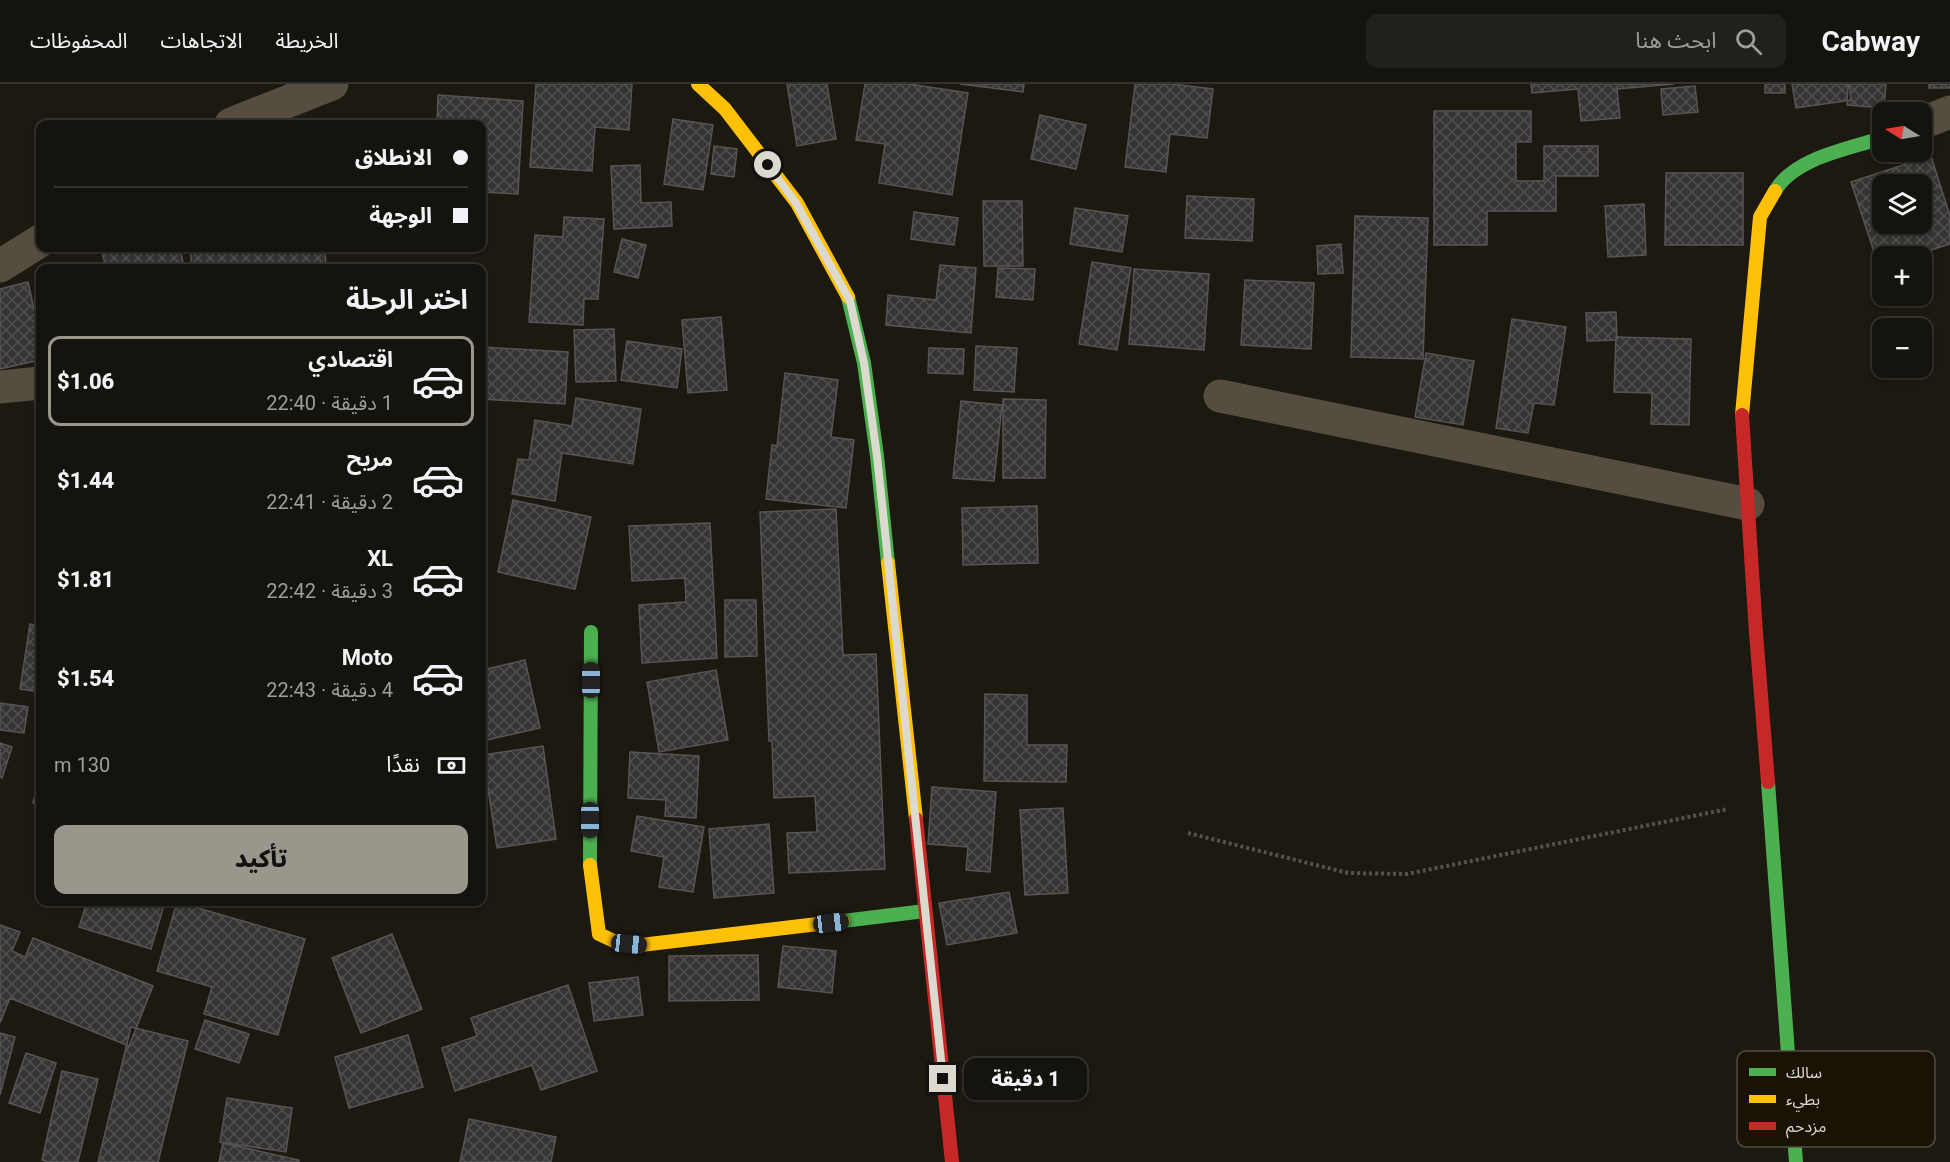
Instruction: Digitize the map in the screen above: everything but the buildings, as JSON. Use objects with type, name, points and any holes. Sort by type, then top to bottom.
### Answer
[{"type":"street","points":[[241,120],[332,84]]},
{"type":"street","points":[[698,84],[725,109],[796,203],[850,301],[864,363],[877,456],[952,1162]]},
{"type":"street","points":[[1932,119],[1950,112]]},
{"type":"street","points":[[1788,1051],[1756,633],[1742,412],[1760,217],[1779,184],[1807,162],[1872,141]]},
{"type":"street","points":[[0,266],[36,243]]},
{"type":"street","points":[[0,387],[36,383]]},
{"type":"street","points":[[1220,396],[1748,504]]},
{"type":"street","points":[[591,632],[590,867],[599,934],[616,942],[641,945],[925,911]]},
{"type":"street","points":[[1795,1147],[1796,1162]]},
{"type":"path","points":[[1188,833],[1348,873],[1407,874],[1770,800]]},
{"type":"traffic: fast","points":[[1775,191],[1795,170],[1808,163],[1872,141]]},
{"type":"traffic: fast","points":[[848,297],[864,363],[877,456],[888,563]]},
{"type":"traffic: fast","points":[[590,865],[591,632]]},
{"type":"traffic: fast","points":[[1768,782],[1788,1051]]},
{"type":"traffic: fast","points":[[843,921],[925,911]]},
{"type":"traffic: fast","points":[[1795,1147],[1796,1162]]},
{"type":"traffic: slow","points":[[698,84],[725,109],[797,203],[848,297]]},
{"type":"traffic: slow","points":[[1742,415],[1760,217],[1775,191]]},
{"type":"traffic: slow","points":[[888,563],[916,819]]},
{"type":"traffic: slow","points":[[590,865],[599,934],[616,942],[641,945],[843,921]]},
{"type":"traffic: jam","points":[[1742,415],[1768,782]]},
{"type":"traffic: jam","points":[[916,819],[952,1162]]},
{"type":"route","points":[[768,165],[796,203],[850,301],[864,363],[877,456],[943,1079]]}]
